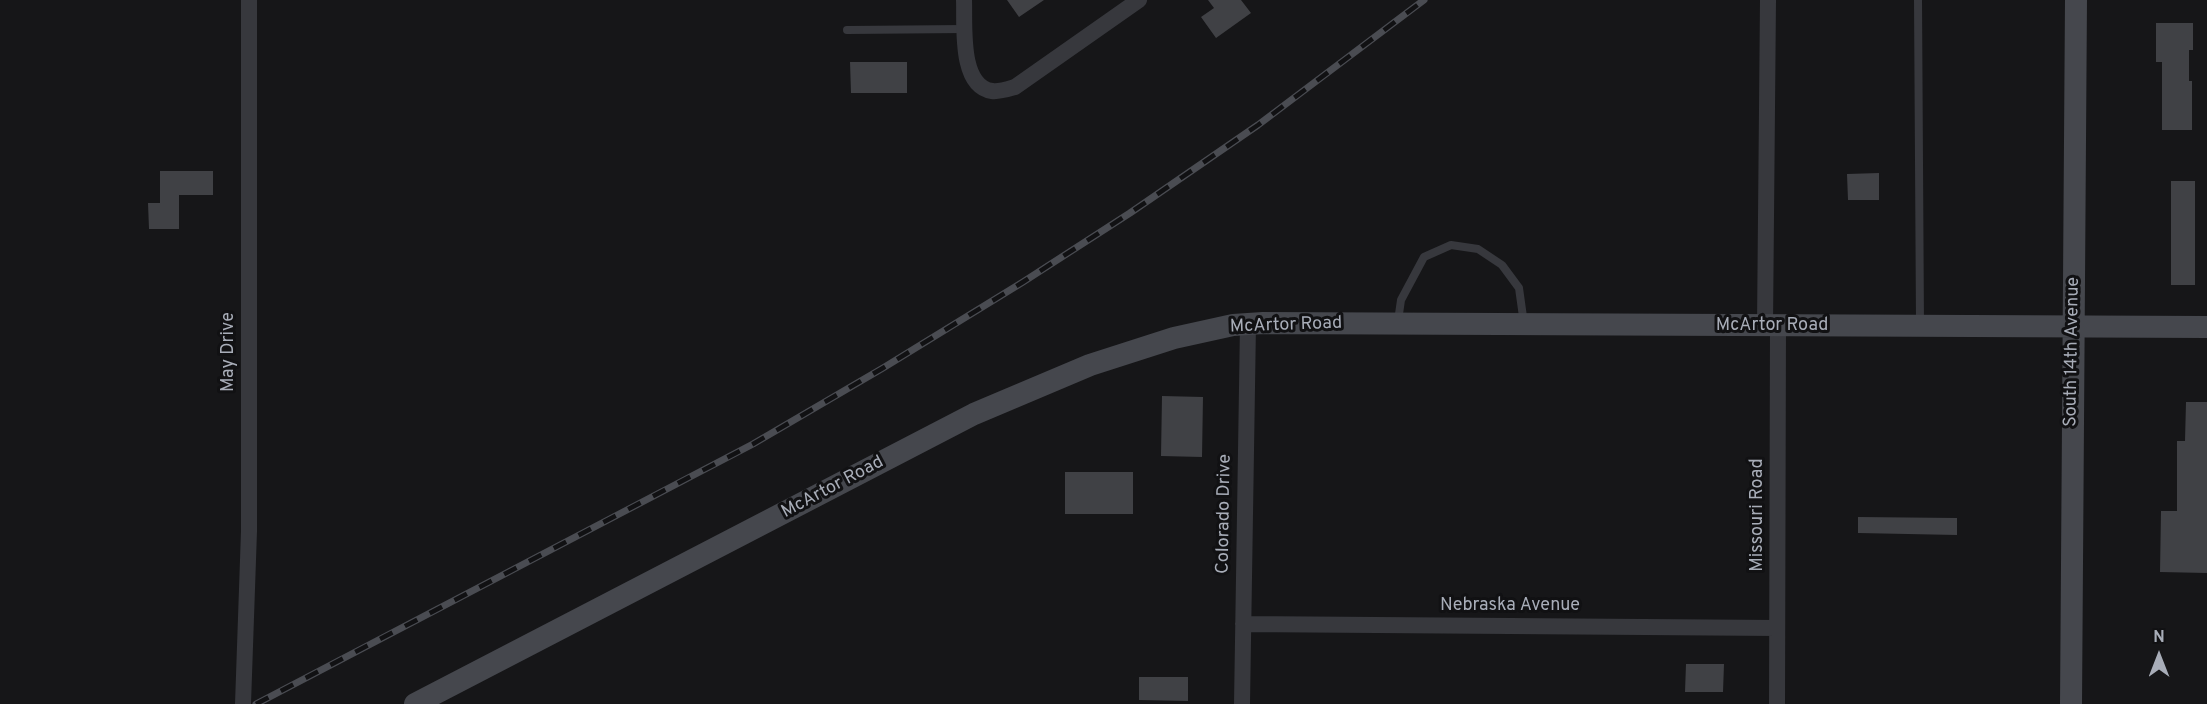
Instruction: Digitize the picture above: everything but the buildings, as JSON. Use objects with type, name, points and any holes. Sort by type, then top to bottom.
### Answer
[{"type":"main road","name":"South 14th Avenue","points":[[2071,704],[2076,0]]},
{"type":"main road","name":"McArtor Road","points":[[415,704],[974,414],[1100,361],[1174,338],[1233,325],[2207,327]]},
{"type":"street","name":"May Drive","points":[[243,704],[249,531],[249,0]]},
{"type":"street","points":[[964,0],[969,70],[980,87],[994,92],[1015,87],[1139,0]]},
{"type":"street","name":"Missouri Road","points":[[1768,0],[1777,704]]},
{"type":"street","name":"Colorado Drive","points":[[1242,704],[1248,324]]},
{"type":"street","name":"Nebraska Avenue","points":[[1243,624],[1777,628]]},
{"type":"lane","points":[[1918,0],[1920,327]]},
{"type":"lane","points":[[848,30],[965,29]]},
{"type":"lane","points":[[1397,324],[1401,300],[1424,257],[1451,245],[1478,249],[1502,266],[1519,288],[1524,324]]},
{"type":"railway","points":[[256,704],[753,444],[883,368],[1130,213],[1258,125],[1424,0]]}]
